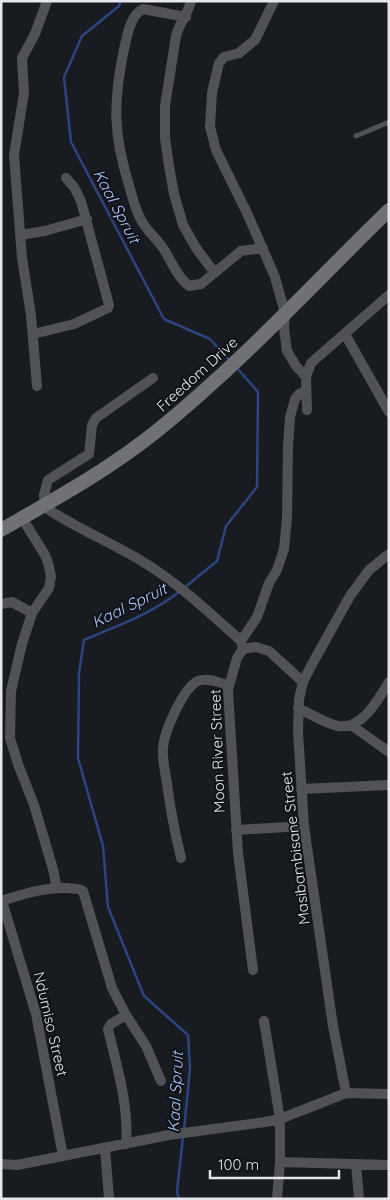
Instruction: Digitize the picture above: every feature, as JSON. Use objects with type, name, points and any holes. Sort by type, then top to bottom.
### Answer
[{"type":"street","points":[[37,386],[31,315],[22,266],[14,155],[24,93],[22,58],[35,34],[47,1]]},
{"type":"street","points":[[191,1],[186,17],[179,26],[175,41],[165,106],[166,138],[174,194],[183,225],[196,248],[214,272]]},
{"type":"street","points":[[274,1],[255,40],[239,52],[224,57],[219,63],[212,93],[210,127],[216,150],[263,248],[276,282],[285,312],[284,328],[287,351],[296,366],[306,376]]},
{"type":"street","points":[[186,17],[147,8],[143,9],[136,13],[126,41],[118,82],[115,116],[126,178],[136,209],[142,223],[160,243],[178,273],[189,286],[200,284],[241,251],[263,248]]},
{"type":"street","points":[[33,334],[82,321],[109,306],[87,219],[78,194],[66,178]]},
{"type":"street","name":"Freedom Drive","points":[[1,530],[44,506],[144,440],[215,381],[255,344],[389,210]]},
{"type":"street","points":[[20,235],[87,219]]},
{"type":"street","points":[[307,410],[306,376],[311,363],[389,295]]},
{"type":"street","points":[[345,334],[389,412]]},
{"type":"street","points":[[154,378],[96,418],[92,425],[88,454],[48,480],[44,495],[44,506],[152,567],[188,595],[242,645],[264,648],[303,682]]},
{"type":"street","name":"Moon River Street","points":[[304,826],[236,830],[228,685],[242,645],[257,617],[284,549],[287,518],[290,417],[294,399],[306,390]]},
{"type":"street","points":[[22,518],[45,555],[50,569],[49,588],[32,613],[22,644],[11,692],[10,738],[50,856],[56,881],[53,888]]},
{"type":"street","name":"Masibambisane Street","points":[[346,1093],[333,1026],[304,826],[298,708],[303,682],[360,580],[389,554]]},
{"type":"street","points":[[1,604],[12,602],[32,613]]},
{"type":"street","points":[[181,858],[169,804],[163,759],[164,742],[178,706],[195,683],[208,680],[228,685]]},
{"type":"street","points":[[298,708],[337,725],[352,725],[369,712],[388,685]]},
{"type":"street","points":[[352,725],[389,752]]},
{"type":"street","points":[[301,788],[389,785]]},
{"type":"street","points":[[236,830],[253,970]]},
{"type":"street","points":[[1,901],[38,890],[53,888],[78,888],[84,893],[109,977],[126,1015],[146,1046],[161,1081]]},
{"type":"street","name":"Ndumiso Street","points":[[1,901],[36,1014],[63,1156]]},
{"type":"street","points":[[126,1015],[111,1024],[108,1029],[124,1102],[126,1144]]},
{"type":"street","points":[[264,1021],[280,1118],[280,1162],[277,1199]]},
{"type":"street","points":[[1,1164],[11,1166],[169,1135],[280,1118],[346,1093],[389,1094]]},
{"type":"street","points":[[105,1148],[109,1199]]},
{"type":"street","points":[[280,1162],[389,1165]]},
{"type":"street","points":[[356,1164],[359,1199]]},
{"type":"lane","points":[[356,136],[389,122]]},
{"type":"waterway","name":"Kaal Spruit","points":[[121,1],[119,6],[82,36],[64,77],[71,142],[164,319],[210,339],[231,362]]},
{"type":"waterway","name":"Kaal Spruit","points":[[184,588],[217,561],[226,526],[257,487],[258,392],[236,367]]},
{"type":"waterway","name":"Kaal Spruit","points":[[180,591],[146,613],[84,640],[79,673],[78,758],[103,846],[108,907],[144,996],[188,1035],[190,1068],[184,1130]]},
{"type":"waterway","name":"Kaal Spruit","points":[[179,1199],[177,1192],[183,1136]]}]
